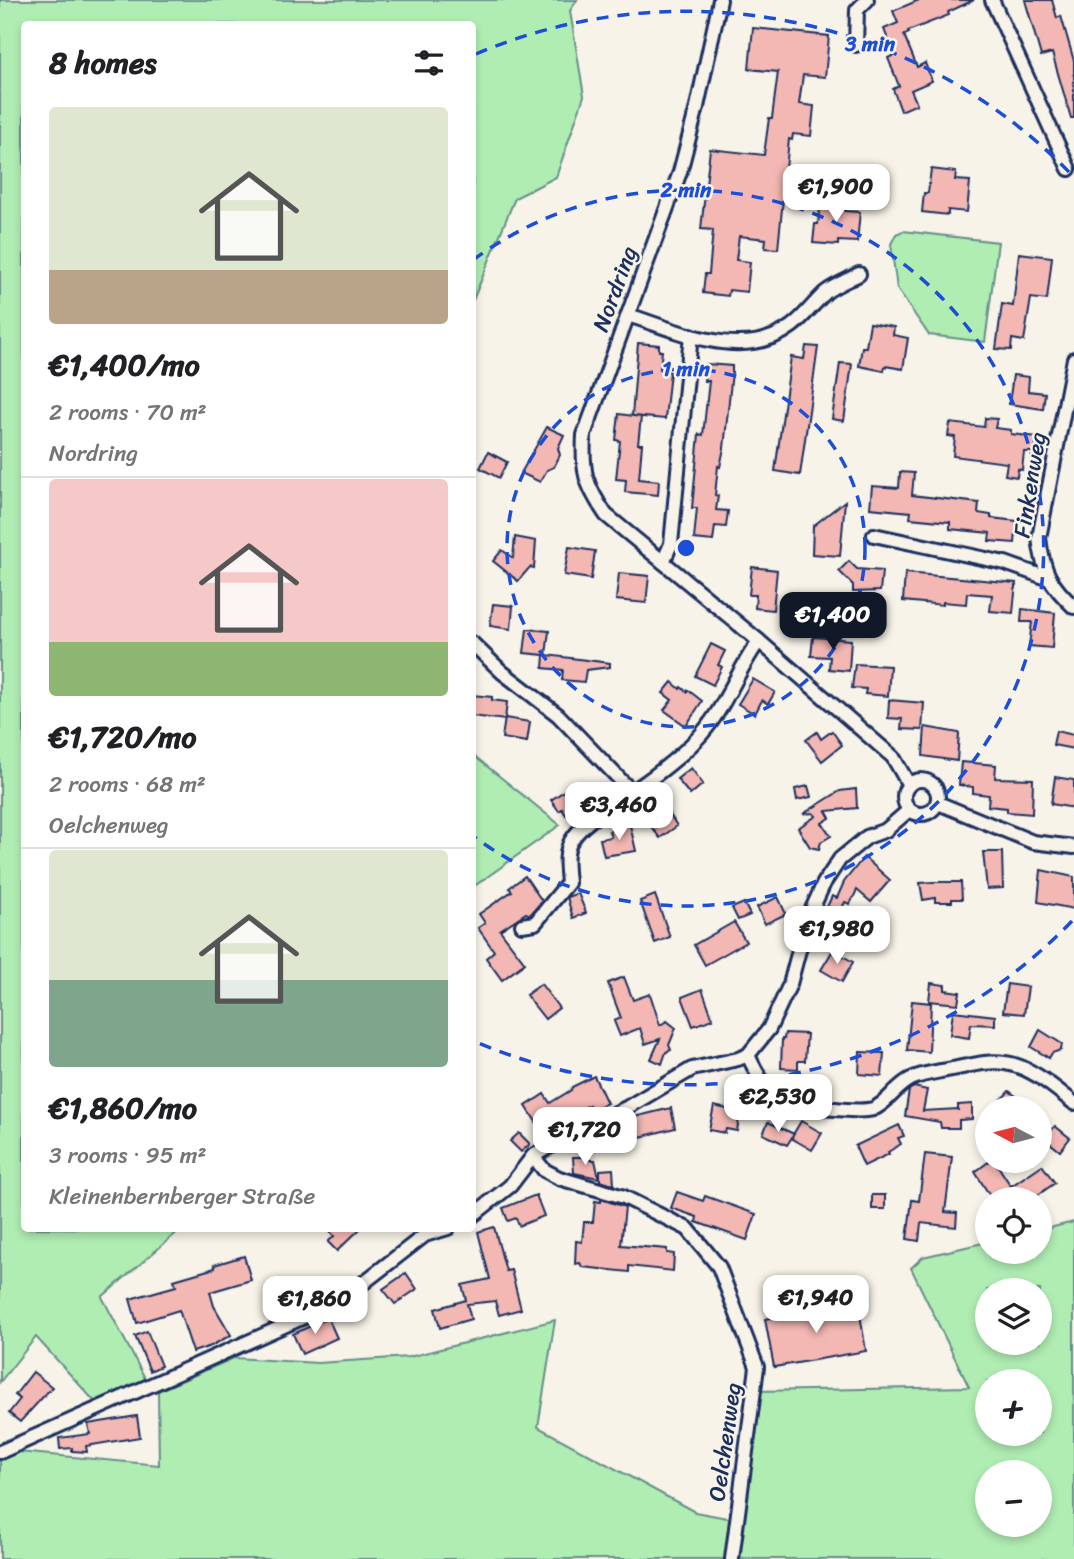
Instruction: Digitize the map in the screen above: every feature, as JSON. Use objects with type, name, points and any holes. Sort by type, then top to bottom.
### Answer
[{"type":"street","name":"Nordring","points":[[720,0],[680,172],[584,435],[583,465],[590,491],[606,515],[759,641],[893,757],[909,785]]},
{"type":"street","points":[[856,45],[857,10],[867,0]]},
{"type":"street","points":[[992,0],[1069,169]]},
{"type":"street","points":[[628,314],[691,335],[726,343],[755,344],[791,327],[828,290],[859,274]]},
{"type":"street","points":[[663,562],[671,544],[691,335]]},
{"type":"street","name":"Finkenweg","points":[[1047,578],[1039,538],[1074,359]]},
{"type":"street","points":[[874,535],[1005,562],[1047,578],[1074,607]]},
{"type":"street","points":[[522,925],[535,923],[568,883],[566,854],[572,840],[590,821],[632,792],[696,740],[720,710],[744,661],[759,641]]},
{"type":"street","points":[[476,647],[502,672],[558,715],[632,792]]},
{"type":"street","points":[[919,780],[931,783],[938,792],[938,803],[933,811],[925,815],[916,814],[909,810],[904,797],[909,785],[919,780]]},
{"type":"street","points":[[938,803],[1033,842],[1074,847]]},
{"type":"street","points":[[476,1213],[510,1186],[533,1156],[628,1107],[692,1069],[748,1055],[769,1029],[790,984],[807,920],[824,883],[840,859],[867,837],[886,830],[909,810]]},
{"type":"street","points":[[748,1055],[768,1088],[790,1105],[857,1111],[873,1108],[883,1103],[895,1088],[910,1079],[971,1066],[1005,1063],[1025,1069],[1074,1103]]},
{"type":"street","name":"Oelchenweg","points":[[533,1156],[544,1170],[559,1178],[624,1197],[688,1230],[719,1267],[757,1367],[732,1559]]},
{"type":"street","points":[[0,1452],[340,1301],[425,1235],[435,1232]]},
{"type":"green space","points":[[0,0],[577,0],[570,11],[584,96],[556,177],[515,198],[476,293],[476,21],[21,21],[21,1232],[178,1232],[102,1297],[146,1380],[97,1404],[36,1337],[0,1382]]},
{"type":"green space","points":[[903,231],[998,242],[985,342],[929,335],[897,289],[891,244],[896,234]]},
{"type":"green space","points":[[476,757],[560,825],[476,885]]},
{"type":"green space","points":[[1074,1222],[1074,1559],[733,1559],[757,1391],[969,1387],[911,1268],[923,1257],[975,1245],[975,1264],[1052,1264],[1052,1227]]},
{"type":"green space","points":[[555,1320],[538,1427],[695,1512],[733,1519],[730,1559],[0,1559],[0,1454],[7,1451],[159,1465],[158,1391],[234,1358],[318,1363],[409,1357]]},
{"type":"building","points":[[919,0],[974,0],[948,12],[949,15],[904,35],[917,67],[925,63],[932,81],[911,90],[917,104],[901,111],[893,89],[899,86],[888,58],[894,55],[884,29],[898,23],[893,11]]},
{"type":"building","points":[[1025,0],[1052,0],[1057,18],[1061,16],[1074,61],[1074,118],[1071,118],[1052,53],[1041,56]]},
{"type":"building","points":[[753,28],[829,36],[825,77],[803,75],[799,104],[814,106],[811,136],[793,134],[792,140],[789,139],[778,249],[765,248],[766,239],[739,236],[736,260],[750,262],[747,292],[729,290],[728,296],[703,293],[705,274],[709,274],[713,230],[701,229],[710,149],[764,155],[769,118],[772,118],[778,72],[749,69]]},
{"type":"building","points":[[931,169],[956,172],[955,180],[970,181],[967,212],[948,210],[948,215],[922,212]]},
{"type":"building","points":[[821,200],[846,202],[845,211],[860,212],[857,242],[838,241],[838,245],[813,243]]},
{"type":"building","points":[[1019,253],[1052,257],[1047,300],[1031,298],[1024,341],[1012,339],[1011,350],[996,349],[1002,304],[1013,306]]},
{"type":"building","points":[[870,323],[894,327],[893,335],[908,338],[903,369],[885,366],[884,371],[859,366]]},
{"type":"building","points":[[638,343],[659,345],[659,351],[662,351],[660,369],[670,372],[665,419],[632,416]]},
{"type":"building","points":[[806,346],[818,347],[800,475],[775,471],[791,357],[804,359]]},
{"type":"building","points":[[840,363],[852,364],[844,421],[832,419]]},
{"type":"building","points":[[706,364],[732,366],[724,448],[720,467],[718,466],[715,495],[718,496],[716,510],[728,511],[726,527],[715,526],[713,541],[694,539],[697,508],[692,508],[699,434],[703,435],[709,381],[704,381]]},
{"type":"building","points":[[1013,375],[1029,377],[1028,391],[1045,393],[1043,409],[1009,404]]},
{"type":"building","points":[[619,414],[641,417],[638,444],[642,444],[639,479],[659,481],[658,495],[625,492],[626,480],[616,479],[620,441],[616,440]]},
{"type":"building","points":[[985,418],[997,419],[995,428],[1011,430],[1011,434],[1037,437],[1035,452],[1024,452],[1022,470],[1018,469],[1017,477],[1005,475],[1007,463],[953,456],[955,437],[948,436],[950,423],[984,427]]},
{"type":"building","points":[[547,427],[564,435],[558,448],[560,455],[554,467],[547,470],[540,482],[521,473]]},
{"type":"building","points":[[488,452],[507,462],[499,478],[480,468]]},
{"type":"building","points":[[900,472],[914,473],[912,495],[979,503],[978,513],[991,515],[991,518],[1017,521],[1015,543],[989,541],[990,533],[950,529],[950,522],[910,518],[911,512],[870,508],[872,486],[899,488]]},
{"type":"building","points":[[845,501],[840,556],[812,554],[813,526]]},
{"type":"building","points":[[515,537],[536,541],[534,568],[530,567],[518,581],[493,561],[502,550],[513,558]]},
{"type":"building","points":[[569,547],[595,551],[591,579],[564,575]]},
{"type":"building","points":[[849,561],[857,569],[882,571],[880,591],[853,592],[853,585],[839,571]]},
{"type":"building","points":[[752,567],[777,570],[773,610],[755,608],[756,595],[749,595]]},
{"type":"building","points":[[619,573],[649,576],[646,603],[616,600]]},
{"type":"building","points":[[905,573],[1016,583],[1013,613],[990,611],[992,595],[967,593],[966,604],[903,601]]},
{"type":"building","points":[[493,604],[513,606],[511,629],[490,626]]},
{"type":"building","points":[[1022,609],[1055,613],[1052,648],[1029,646],[1032,622],[1021,622]]},
{"type":"building","points":[[527,629],[549,631],[546,655],[610,663],[610,667],[586,670],[584,682],[562,680],[563,670],[543,668],[544,655],[524,653]]},
{"type":"building","points":[[813,637],[851,640],[849,671],[829,669],[830,657],[811,656]]},
{"type":"building","points":[[711,644],[725,651],[718,665],[722,667],[713,685],[695,676]]},
{"type":"building","points":[[855,664],[890,666],[888,696],[865,694],[866,689],[852,688]]},
{"type":"building","points":[[753,679],[775,692],[768,704],[762,700],[755,714],[738,704]]},
{"type":"building","points":[[672,682],[702,701],[686,726],[664,710],[672,700],[663,693]]},
{"type":"building","points":[[476,695],[507,702],[505,720],[476,716]]},
{"type":"building","points":[[889,700],[924,703],[922,730],[901,729],[902,719],[888,718]]},
{"type":"building","points":[[505,718],[530,722],[527,742],[502,738]]},
{"type":"building","points":[[925,727],[959,733],[957,761],[923,756]]},
{"type":"building","points":[[832,731],[842,745],[822,761],[806,740],[817,732],[821,739]]},
{"type":"building","points":[[1056,731],[1074,735],[1074,749],[1053,745]]},
{"type":"building","points":[[961,762],[996,765],[995,778],[1033,779],[1032,814],[1007,812],[1007,808],[988,806],[989,795],[973,793],[973,787],[959,785]]},
{"type":"building","points":[[691,768],[703,784],[690,795],[677,779]]},
{"type":"building","points":[[1055,777],[1074,780],[1074,808],[1051,804]]},
{"type":"building","points":[[808,786],[811,797],[797,800],[795,789]]},
{"type":"building","points":[[570,787],[575,794],[584,787],[591,797],[566,815],[562,809],[559,811],[551,800]]},
{"type":"building","points":[[856,789],[857,808],[826,811],[830,818],[822,823],[831,836],[821,842],[819,849],[810,847],[798,828],[816,816],[813,813],[803,814],[840,791]]},
{"type":"building","points":[[661,800],[677,826],[660,838],[641,814]]},
{"type":"building","points":[[630,825],[636,851],[604,856],[600,839],[611,837],[609,831],[615,828]]},
{"type":"building","points":[[983,852],[1002,852],[1003,888],[987,889]]},
{"type":"building","points":[[864,857],[890,880],[871,902],[857,890],[850,904],[845,902],[833,927],[820,922],[832,896],[837,898],[844,882]]},
{"type":"building","points":[[1041,870],[1074,877],[1074,909],[1038,902]]},
{"type":"building","points":[[525,876],[542,901],[530,915],[526,913],[500,930],[525,963],[502,980],[486,958],[494,951],[478,928],[485,923],[479,914],[512,891],[509,888]]},
{"type":"building","points":[[961,882],[962,899],[952,899],[952,902],[935,902],[935,898],[923,900],[920,883]]},
{"type":"building","points":[[578,893],[586,913],[573,918],[567,897]]},
{"type":"building","points":[[655,895],[670,937],[655,943],[640,901]]},
{"type":"building","points":[[778,897],[786,914],[765,924],[757,907]]},
{"type":"building","points":[[744,903],[750,915],[738,920],[732,908]]},
{"type":"building","points":[[734,922],[746,942],[705,965],[694,945]]},
{"type":"building","points":[[833,950],[853,962],[842,982],[821,970]]},
{"type":"building","points":[[624,977],[633,1000],[650,994],[660,1025],[667,1021],[676,1028],[669,1045],[671,1050],[666,1052],[662,1064],[651,1059],[660,1039],[645,1044],[640,1028],[620,1036],[614,1021],[621,1018],[608,983]]},
{"type":"building","points":[[931,983],[945,985],[945,990],[960,992],[958,1004],[929,1001]]},
{"type":"building","points":[[541,984],[559,1008],[545,1019],[526,995]]},
{"type":"building","points":[[1007,984],[1028,987],[1024,1014],[1003,1012]]},
{"type":"building","points":[[702,989],[713,1019],[693,1026],[682,997]]},
{"type":"building","points":[[912,1001],[931,1003],[929,1052],[907,1050]]},
{"type":"building","points":[[953,1011],[995,1016],[995,1025],[971,1024],[969,1038],[950,1035]]},
{"type":"building","points":[[1040,1030],[1062,1044],[1061,1050],[1052,1053],[1049,1058],[1031,1047]]},
{"type":"building","points":[[785,1033],[807,1034],[805,1061],[798,1061],[798,1069],[781,1068],[782,1039]]},
{"type":"building","points":[[860,1052],[884,1053],[882,1076],[859,1074]]},
{"type":"building","points":[[594,1076],[607,1103],[592,1110],[589,1105],[543,1133],[526,1106],[544,1094],[550,1103],[572,1087]]},
{"type":"building","points":[[914,1087],[927,1090],[923,1111],[958,1109],[958,1105],[972,1104],[972,1119],[959,1120],[959,1128],[941,1128],[940,1122],[905,1116],[909,1090]]},
{"type":"building","points":[[714,1106],[740,1112],[737,1131],[726,1129],[725,1133],[709,1130]]},
{"type":"building","points":[[671,1108],[675,1128],[640,1137],[634,1117]]},
{"type":"building","points":[[801,1121],[822,1133],[812,1150],[791,1138]]},
{"type":"building","points":[[768,1122],[794,1134],[787,1145],[763,1134]]},
{"type":"building","points":[[899,1125],[904,1136],[898,1138],[901,1144],[888,1152],[889,1154],[864,1166],[855,1146]]},
{"type":"building","points":[[1055,1126],[1070,1138],[1060,1151],[1052,1145],[1052,1130]]},
{"type":"building","points":[[519,1133],[530,1144],[521,1152],[510,1141]]},
{"type":"building","points":[[925,1154],[952,1157],[945,1212],[957,1213],[956,1227],[921,1223],[919,1241],[907,1239],[912,1200],[919,1201]]},
{"type":"building","points":[[573,1157],[595,1160],[599,1178],[574,1173]]},
{"type":"building","points":[[613,1169],[614,1185],[600,1181],[600,1170]]},
{"type":"building","points":[[976,1173],[1002,1173],[1011,1186],[1030,1173],[1048,1173],[1055,1183],[1049,1187],[984,1187]]},
{"type":"building","points":[[677,1192],[703,1201],[705,1196],[756,1214],[747,1240],[696,1222],[697,1217],[671,1208]]},
{"type":"building","points":[[536,1195],[544,1216],[519,1226],[516,1218],[508,1221],[503,1208]]},
{"type":"building","points":[[872,1195],[885,1195],[885,1209],[872,1209]]},
{"type":"building","points":[[601,1199],[625,1207],[621,1245],[667,1249],[667,1253],[674,1254],[673,1271],[629,1266],[629,1272],[575,1264],[576,1241],[582,1242],[584,1222],[593,1222],[595,1201],[601,1202]]},
{"type":"building","points":[[494,1227],[506,1271],[511,1270],[521,1309],[499,1315],[495,1301],[467,1304],[471,1319],[440,1328],[435,1309],[466,1300],[462,1285],[490,1279],[478,1232]]},
{"type":"building","points":[[330,1232],[357,1232],[337,1251],[328,1242],[334,1236]]},
{"type":"building","points":[[244,1256],[251,1280],[210,1292],[214,1306],[231,1335],[193,1352],[179,1310],[137,1323],[130,1299],[176,1286],[174,1280]]},
{"type":"building","points":[[406,1273],[417,1289],[395,1304],[383,1289]]},
{"type":"building","points":[[858,1302],[866,1351],[774,1367],[765,1319]]},
{"type":"building","points":[[328,1318],[337,1338],[302,1354],[293,1334]]},
{"type":"building","points":[[147,1331],[161,1366],[150,1371],[135,1336]]},
{"type":"building","points":[[33,1372],[52,1387],[20,1422],[9,1413],[20,1399],[15,1395]]},
{"type":"building","points":[[137,1416],[140,1437],[86,1446],[87,1452],[72,1451],[72,1448],[60,1449],[59,1438],[90,1434],[88,1424]]}]
